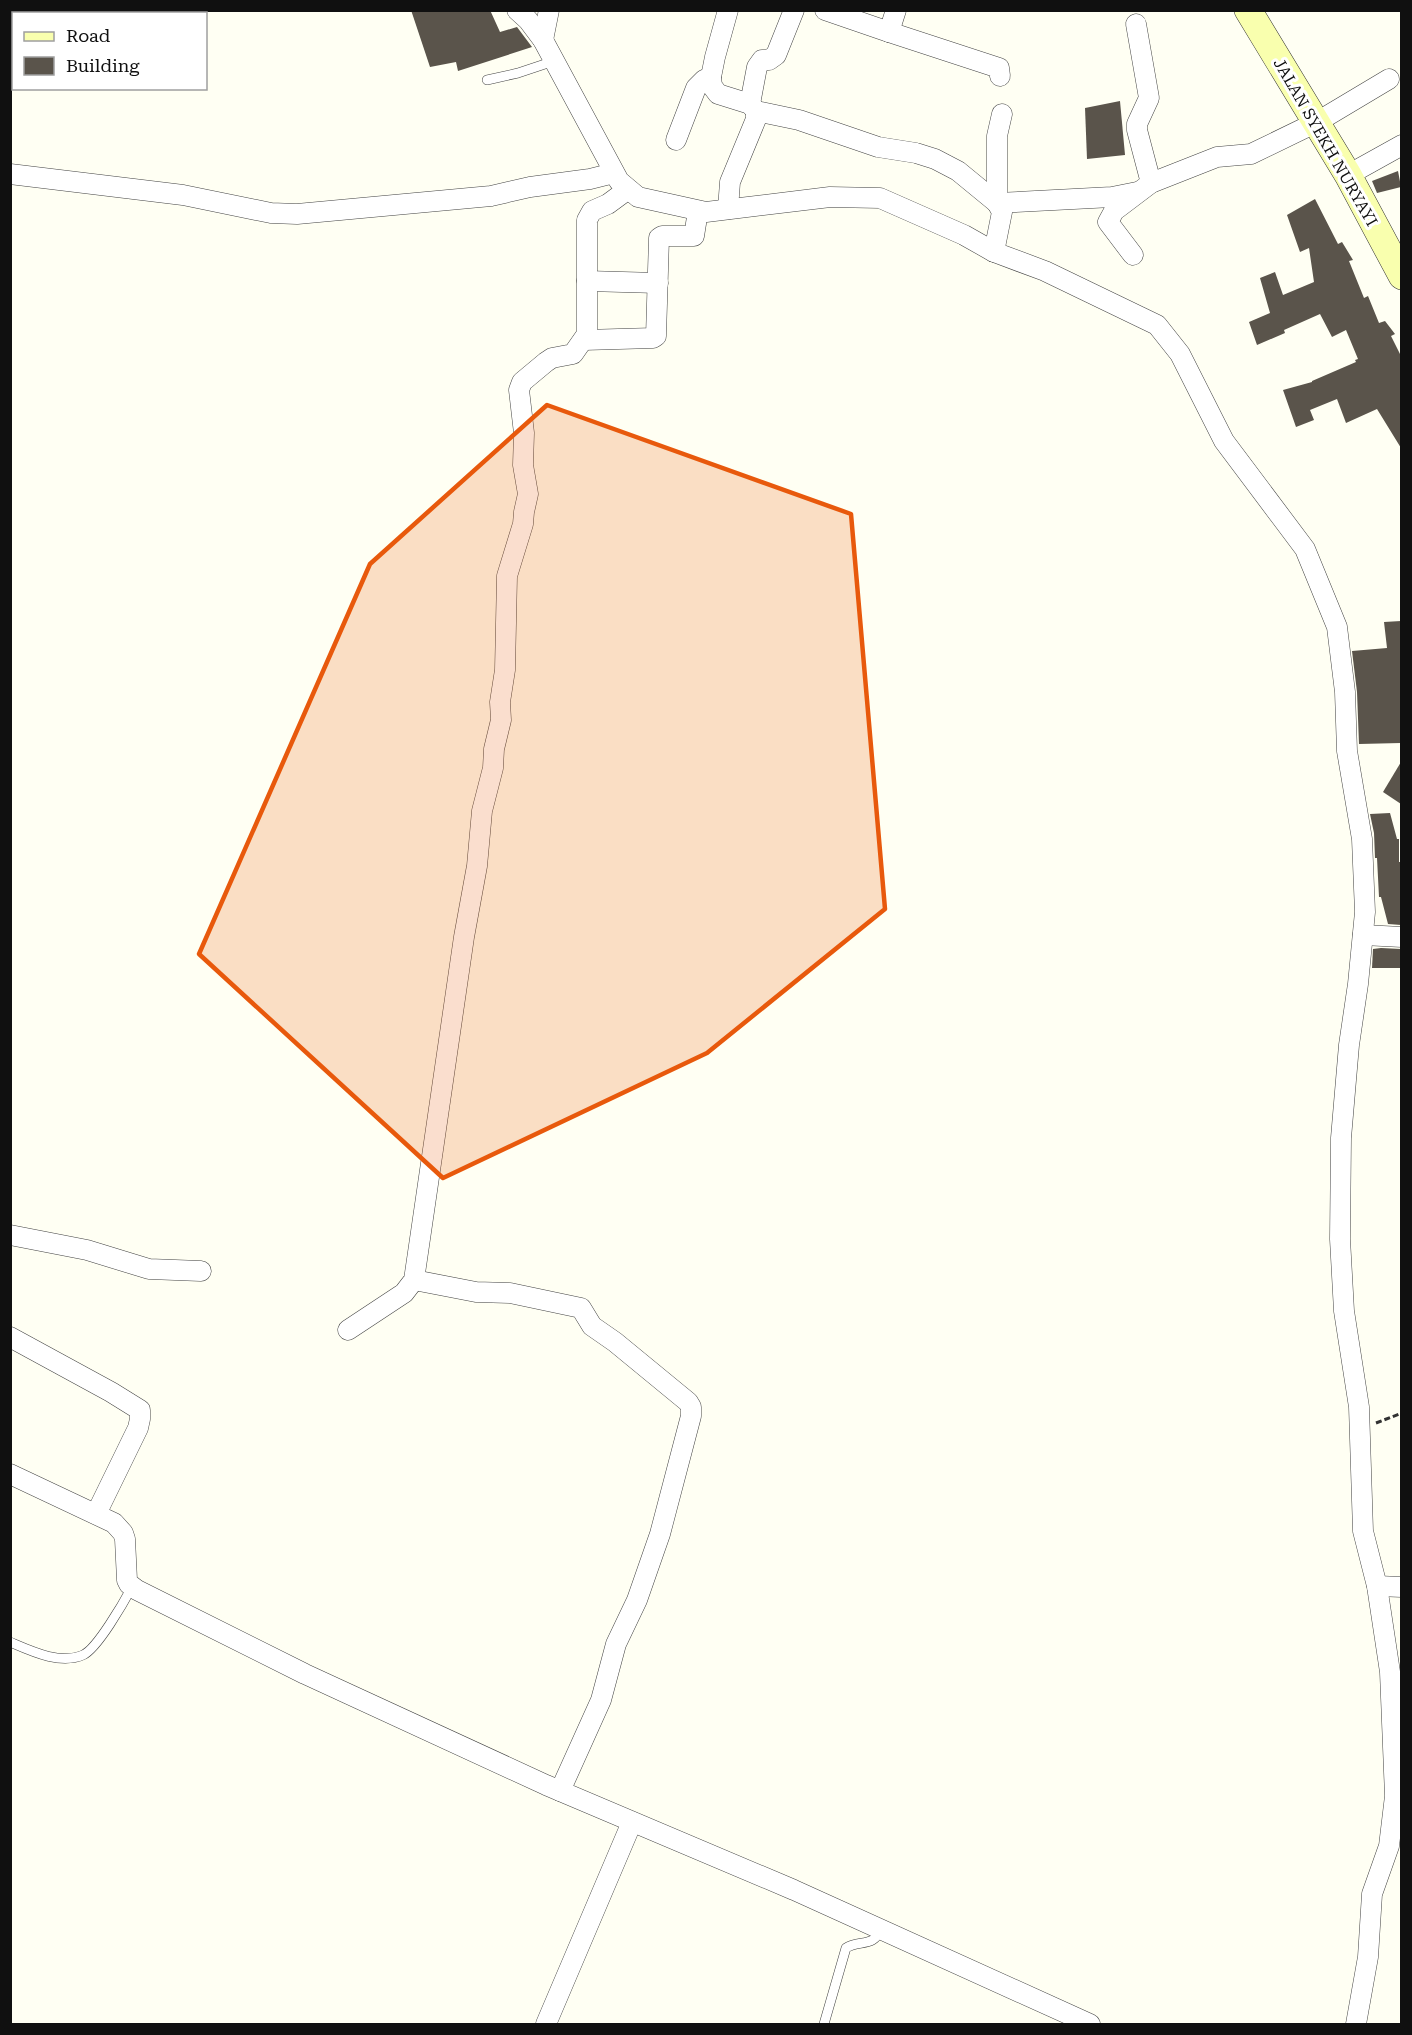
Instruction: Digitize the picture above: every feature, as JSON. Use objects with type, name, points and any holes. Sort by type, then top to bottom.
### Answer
[{"type":"main road","name":"JALAN SYEKH NURYAYI","points":[[1248,10],[1348,175],[1401,276]]},
{"type":"street","points":[[517,10],[543,40],[614,173],[627,190],[638,197],[706,212],[830,197],[880,198],[963,235],[995,245],[1157,325],[1180,354],[1224,441],[1305,549],[1337,627],[1345,692],[1347,751],[1362,839],[1365,912],[1369,935],[1349,1045],[1341,1138],[1340,1239],[1344,1311],[1359,1407],[1363,1531],[1377,1586],[1390,1672],[1395,1796],[1389,1846],[1372,1894],[1368,1957],[1356,2025]]},
{"type":"street","points":[[543,40],[549,10]]},
{"type":"street","points":[[728,10],[711,77],[712,86],[718,94],[753,108],[799,120],[878,147],[916,153],[935,159],[958,171],[997,203],[1002,212],[995,245]]},
{"type":"street","points":[[728,209],[730,182],[756,119],[753,108],[757,67],[762,60],[769,60],[776,55],[794,10]]},
{"type":"street","points":[[825,10],[999,68],[1000,76]]},
{"type":"street","points":[[889,32],[896,10]]},
{"type":"street","points":[[1136,24],[1149,98],[1137,124],[1144,187]]},
{"type":"street","points":[[676,140],[696,88],[711,77]]},
{"type":"street","points":[[997,203],[1112,197],[1144,187],[1217,157],[1251,154],[1317,122],[1389,79]]},
{"type":"street","points":[[997,203],[997,136],[1002,114]]},
{"type":"street","points":[[1348,175],[1401,145]]},
{"type":"street","points":[[10,174],[183,195],[271,213],[297,214],[491,196],[614,173]]},
{"type":"street","points":[[1133,255],[1108,222],[1114,211],[1144,187]]},
{"type":"street","points":[[348,1329],[404,1293],[414,1280],[464,937],[477,866],[482,811],[493,768],[494,746],[501,720],[500,702],[505,670],[507,576],[523,524],[528,494],[523,465],[524,433],[519,390],[522,382],[546,362],[552,358],[573,354],[584,340],[587,334],[587,220],[590,212],[621,196],[627,190]]},
{"type":"street","points":[[584,340],[655,337],[659,238],[662,236],[694,236],[698,211]]},
{"type":"street","points":[[588,281],[658,283]]},
{"type":"street","points":[[1369,935],[1401,937]]},
{"type":"street","points":[[10,1235],[87,1250],[149,1269],[201,1271]]},
{"type":"street","points":[[414,1280],[476,1292],[510,1293],[581,1308],[592,1326],[688,1402],[691,1407],[683,1451],[660,1534],[637,1600],[616,1644],[598,1708],[560,1791]]},
{"type":"street","points":[[10,1337],[140,1410],[138,1428],[96,1514]]},
{"type":"street","points":[[10,1474],[114,1523],[123,1533],[127,1580],[132,1587],[305,1674],[560,1791],[794,1890],[1090,2025]]},
{"type":"street","points":[[1377,1586],[1401,1587]]},
{"type":"street","points":[[546,2025],[632,1822]]},
{"type":"lane","points":[[487,81],[518,74],[554,61]]},
{"type":"lane","points":[[10,1642],[38,1654],[68,1659],[85,1655],[120,1611],[132,1587]]},
{"type":"lane","points":[[824,2025],[846,1948],[853,1943],[872,1941],[879,1936],[880,1929]]},
{"type":"path","points":[[1360,1429],[1401,1413]]},
{"type":"highlighted area","points":[[547,405],[851,514],[885,909],[707,1053],[443,1178],[199,954],[370,564]]},
{"type":"building","points":[[411,10],[490,10],[500,32],[517,27],[532,47],[458,71],[456,62],[430,67]]},
{"type":"building","points":[[1120,101],[1125,155],[1087,159],[1085,108]]},
{"type":"building","points":[[1398,171],[1401,187],[1377,193],[1372,181]]},
{"type":"building","points":[[1315,199],[1338,244],[1342,242],[1353,260],[1349,261],[1364,298],[1368,296],[1379,323],[1385,321],[1395,334],[1391,336],[1401,356],[1401,448],[1377,409],[1346,423],[1337,399],[1310,410],[1314,420],[1296,427],[1283,390],[1312,382],[1356,362],[1355,360],[1358,359],[1346,330],[1332,337],[1320,314],[1257,345],[1249,322],[1270,313],[1260,278],[1275,272],[1283,295],[1314,282],[1309,248],[1300,252],[1287,215]]},
{"type":"building","points":[[1401,621],[1401,743],[1359,744],[1357,692],[1352,651],[1387,648],[1384,622]]},
{"type":"building","points":[[1401,762],[1401,804],[1383,792]]},
{"type":"building","points":[[1390,813],[1397,839],[1399,839],[1401,925],[1388,924],[1381,897],[1379,897],[1377,858],[1375,858],[1374,833],[1370,814]]},
{"type":"building","points":[[1373,949],[1401,949],[1401,968],[1372,968]]}]
